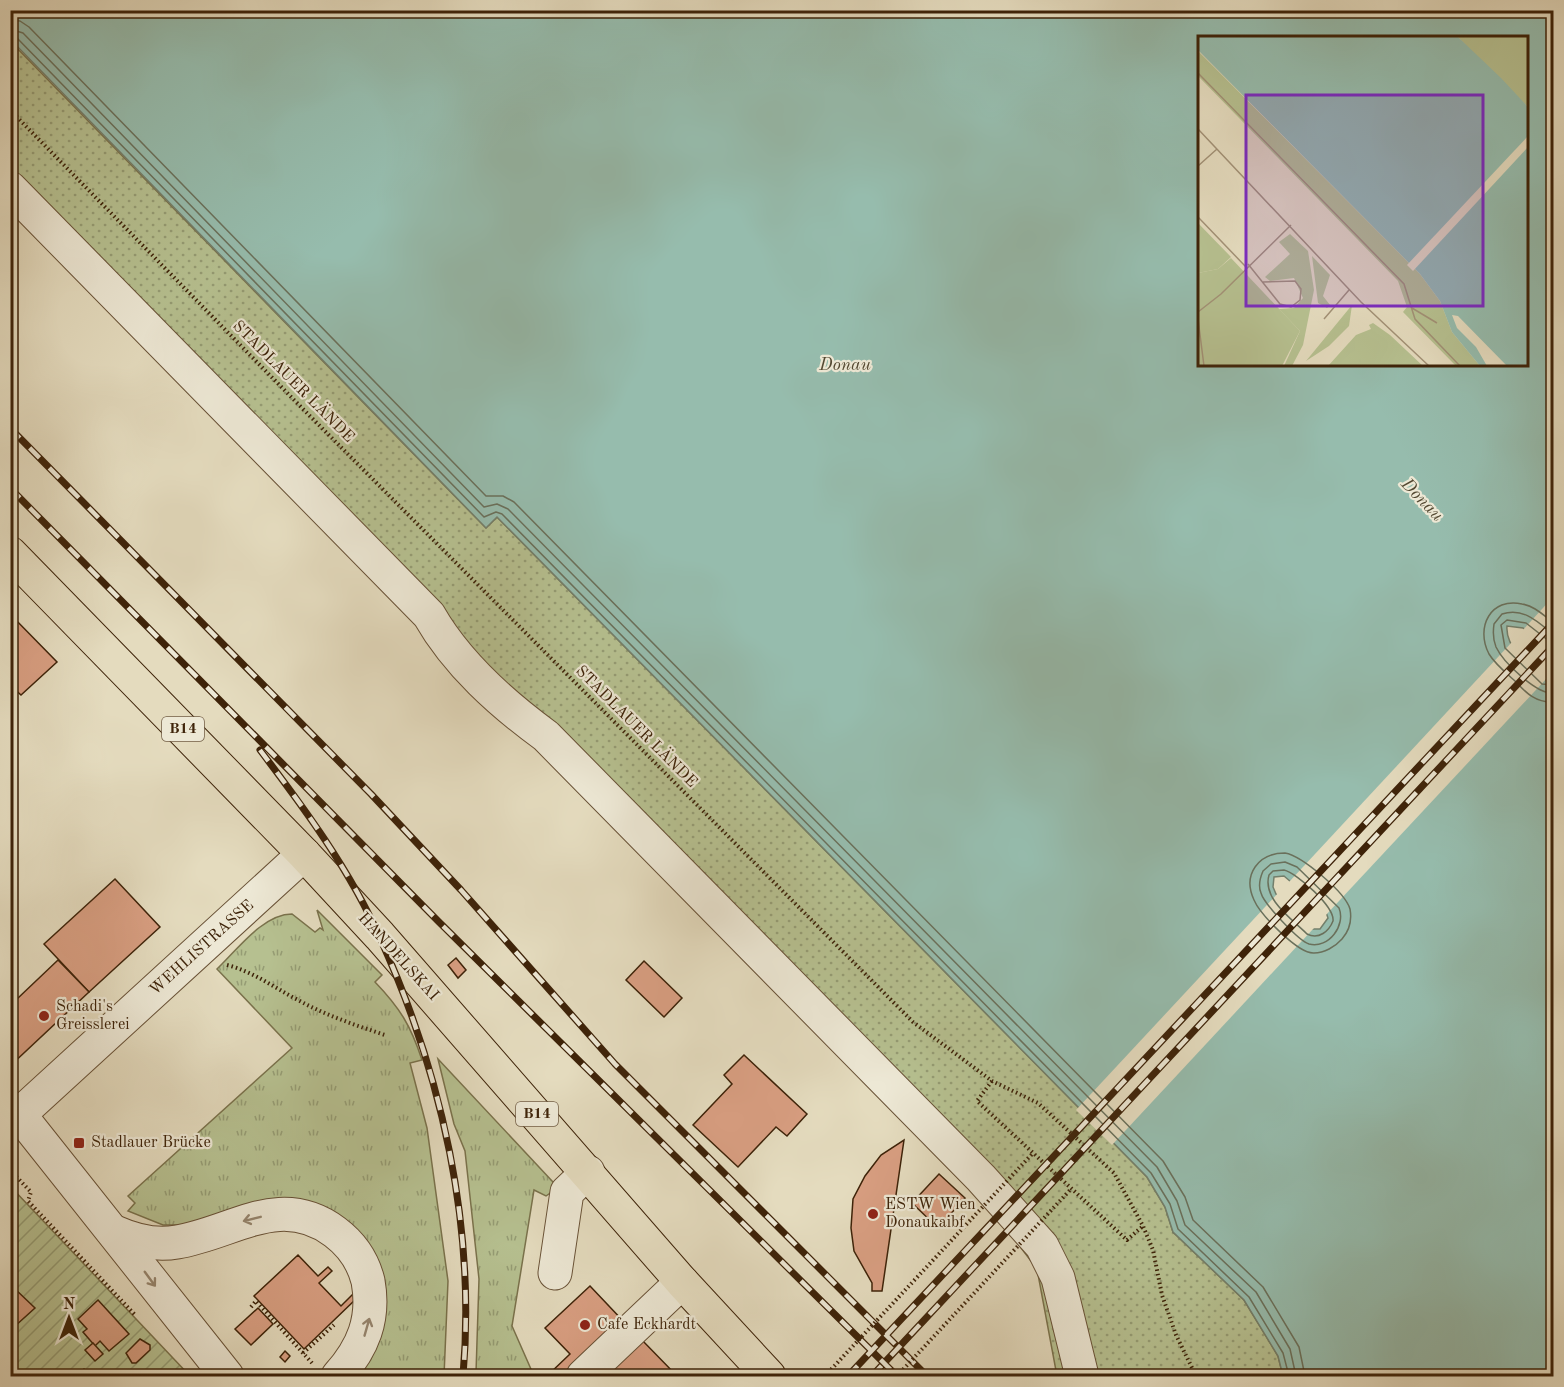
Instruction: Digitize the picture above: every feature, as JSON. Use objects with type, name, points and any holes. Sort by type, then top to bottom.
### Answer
[{"type":"main road","name":"HANDELSKAI","points":[[10,553],[304,854],[588,1172],[682,1282],[769,1377]]},
{"type":"street","points":[[10,188],[429,615],[446,646],[511,710],[546,736],[996,1195],[1042,1246],[1058,1278],[1082,1377]]},
{"type":"street","name":"WEHLISTRASSE","points":[[227,1377],[115,1232],[15,1119],[304,854]]},
{"type":"street","points":[[555,1273],[567,1192],[588,1172]]},
{"type":"street","points":[[115,1232],[135,1240],[159,1244],[178,1242],[275,1214],[302,1216],[326,1225],[346,1241],[359,1258],[371,1295],[371,1316],[359,1350],[326,1371]]},
{"type":"street","points":[[583,1377],[682,1282]]},
{"type":"path","name":"STADLAUER LÄNDE","points":[[10,110],[301,407],[912,1022],[992,1081],[1038,1103],[1114,1173],[1143,1226],[1153,1250],[1162,1295],[1176,1335],[1196,1377]]},
{"type":"path","points":[[217,963],[247,970],[298,1001],[385,1035]]},
{"type":"path","points":[[992,1081],[977,1101],[1127,1240],[1143,1226]]},
{"type":"path","points":[[825,1377],[1033,1153]]},
{"type":"path","points":[[10,1170],[31,1192],[28,1201],[139,1318]]},
{"type":"path","points":[[897,1377],[1071,1189]]},
{"type":"path","points":[[250,1306],[256,1301],[303,1353],[326,1371]]},
{"type":"path","points":[[303,1353],[335,1324]]},
{"type":"green space","points":[[10,41],[486,528],[497,517],[1147,1177],[1165,1207],[1173,1232],[1244,1300],[1278,1356],[1283,1376],[1057,1376],[1037,1269],[1003,1224],[11,208]]},
{"type":"green space","points":[[317,910],[382,975],[375,982],[404,1018],[422,1060],[410,1063],[427,1128],[448,1281],[444,1376],[355,1376],[365,1362],[345,1225],[163,1225],[128,1211],[135,1203],[128,1196],[292,1048],[217,969],[251,934],[281,916],[292,914],[315,932],[320,928],[323,930]]},
{"type":"green space","points":[[438,1059],[553,1182],[553,1191],[546,1196],[534,1190],[512,1326],[534,1376],[476,1373],[479,1279],[465,1151],[454,1124]]},
{"type":"green space","points":[[11,1187],[190,1376],[11,1376]]},
{"type":"water","name":"Donau","points":[[11,10],[1553,11],[1553,653],[1523,628],[1507,626],[1507,634],[1514,649],[1533,669],[1546,680],[1553,679],[1553,1376],[1283,1376],[1278,1356],[1244,1300],[1173,1232],[1165,1207],[1147,1177],[497,517],[486,528],[11,40]],"holes":[[[1284,876],[1326,912],[1328,918],[1320,929],[1311,929],[1276,894],[1273,887],[1274,877]]]},
{"type":"pier","points":[[1553,597],[1554,656],[1522,631]]},
{"type":"pier","points":[[1512,642],[1548,677],[1325,916],[1289,882]]},
{"type":"pier","points":[[1279,892],[1314,928],[1112,1145],[1076,1110]]},
{"type":"building","points":[[10,614],[57,662],[21,695],[10,685]]},
{"type":"building","points":[[115,879],[160,927],[89,992],[44,944]]},
{"type":"building","points":[[456,958],[466,970],[458,978],[448,965]]},
{"type":"building","points":[[58,960],[89,992],[10,1066],[10,992],[17,999]]},
{"type":"building","points":[[644,961],[682,998],[664,1017],[626,980]]},
{"type":"building","points":[[744,1055],[807,1114],[787,1136],[776,1127],[738,1167],[693,1125],[732,1084],[724,1075]]},
{"type":"building","name":"ESTW Wien Donaukaibf","points":[[904,1140],[882,1291],[872,1291],[872,1283],[854,1251],[851,1228],[853,1199],[865,1176],[881,1155]]},
{"type":"building","points":[[939,1174],[965,1198],[938,1228],[912,1203]]},
{"type":"building","points":[[298,1255],[318,1276],[328,1267],[332,1271],[319,1283],[341,1306],[353,1294],[357,1298],[304,1349],[254,1296]]},
{"type":"building","points":[[590,1286],[625,1323],[567,1376],[550,1376],[548,1375],[570,1354],[545,1328]]},
{"type":"building","points":[[14,1288],[35,1308],[14,1327],[10,1323],[10,1291]]},
{"type":"building","points":[[98,1300],[129,1334],[109,1351],[100,1341],[95,1346],[83,1332],[87,1329],[78,1319]]},
{"type":"building","points":[[258,1308],[273,1324],[251,1345],[235,1329]]},
{"type":"building","points":[[640,1338],[677,1376],[616,1376],[608,1369]]},
{"type":"building","points":[[140,1339],[150,1345],[150,1350],[136,1363],[132,1363],[126,1353]]},
{"type":"building","points":[[93,1343],[103,1354],[95,1361],[85,1350]]},
{"type":"building","points":[[285,1351],[290,1356],[285,1362],[280,1357]]},
{"type":"building","points":[[84,1369],[91,1376],[75,1376]]},
{"type":"railway","points":[[10,428],[371,794],[461,890],[615,1064],[927,1376]]},
{"type":"railway","points":[[10,488],[439,922],[897,1376]]},
{"type":"railway","points":[[848,1376],[1554,622]]},
{"type":"railway","points":[[872,1376],[1554,645]]},
{"type":"railway","points":[[260,750],[309,817],[355,888],[380,938],[421,1043],[450,1152],[459,1208],[466,1320],[463,1376]]},
{"type":"place","name":"Schadi's Greisslerei","points":[[44,1016]]},
{"type":"place","name":"Stadlauer Brücke","points":[[79,1143]]},
{"type":"place","name":"ESTW Wien Donaukaibf","points":[[873,1214]]},
{"type":"place","name":"Cafe Eckhardt","points":[[585,1325]]}]
